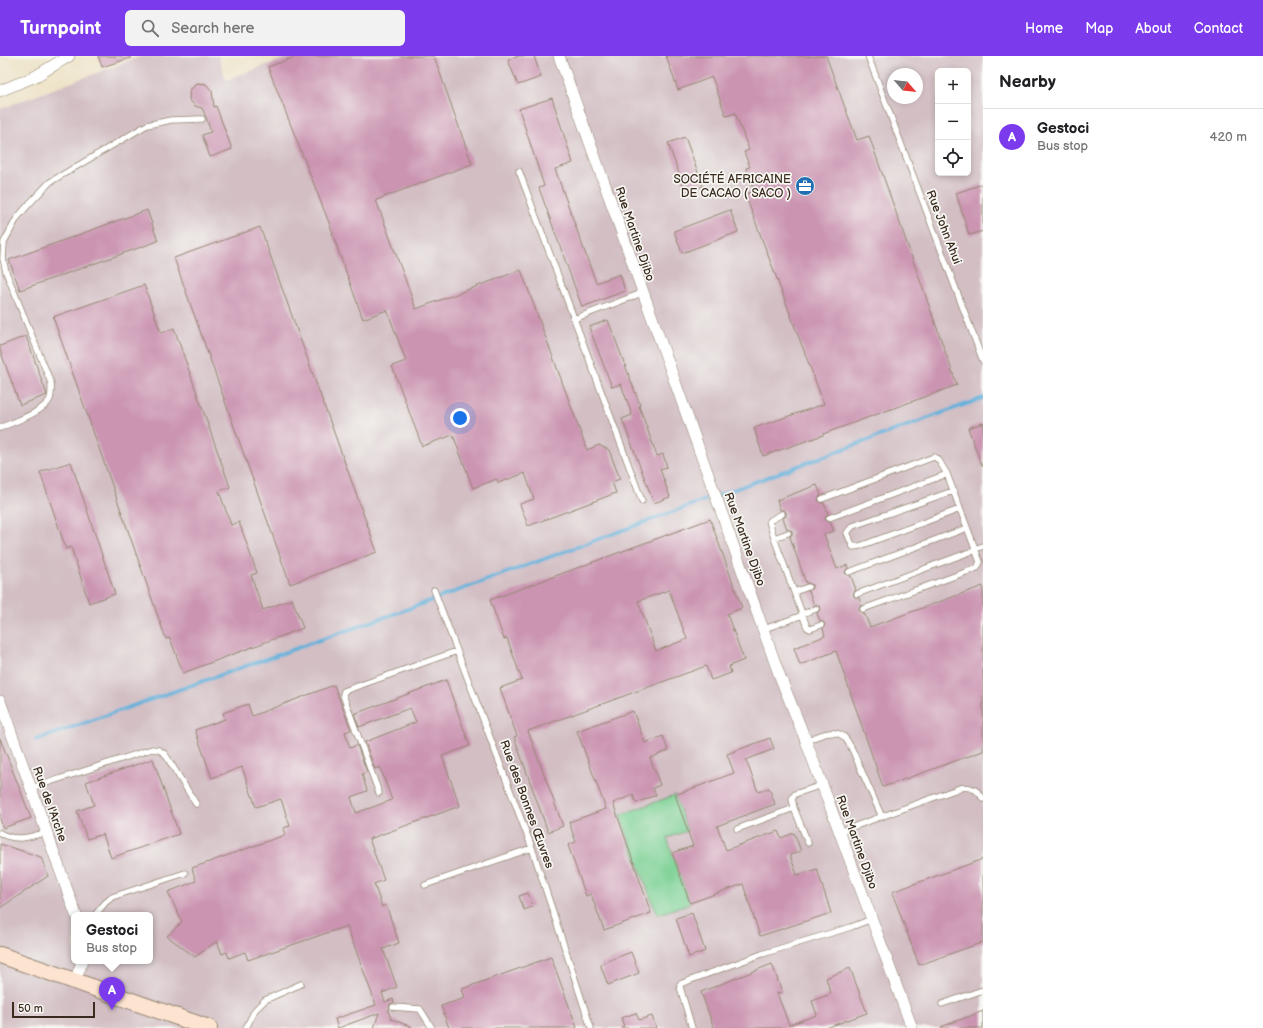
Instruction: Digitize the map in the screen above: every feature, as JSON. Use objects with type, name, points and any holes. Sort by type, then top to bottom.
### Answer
[{"type":"main road","points":[[0,955],[209,1028]]},
{"type":"street","points":[[0,91],[36,76],[69,56]]},
{"type":"street","name":"Rue Martine Djibo","points":[[559,56],[779,674],[806,741],[912,1028]]},
{"type":"street","name":"Rue de l'Arche","points":[[0,702],[75,912]]},
{"type":"street","points":[[75,982],[81,964]]},
{"type":"lane","name":"Rue John Ahui","points":[[868,56],[983,361]]},
{"type":"lane","points":[[0,428],[41,408],[49,400],[52,393],[51,383],[6,272],[3,259],[4,242],[16,218],[50,182],[147,125],[171,120],[202,119]]},
{"type":"lane","points":[[519,171],[642,501]]},
{"type":"lane","points":[[574,319],[642,292]]},
{"type":"lane","points":[[822,499],[934,457],[938,459],[947,474],[980,562],[977,568],[863,609]]},
{"type":"lane","points":[[829,518],[947,474]]},
{"type":"lane","points":[[953,490],[853,526],[847,533],[851,544],[853,547],[860,546],[960,509]]},
{"type":"lane","points":[[782,514],[769,521],[774,538],[808,629],[821,625]]},
{"type":"lane","points":[[849,572],[967,528]]},
{"type":"lane","points":[[774,538],[788,533]]},
{"type":"lane","points":[[857,594],[983,546]]},
{"type":"lane","points":[[794,592],[808,587]]},
{"type":"lane","name":"Rue des Bonnes Œuvres","points":[[434,590],[532,848],[591,1028]]},
{"type":"lane","points":[[764,629],[816,609]]},
{"type":"lane","points":[[379,793],[343,695],[344,691],[457,651]]},
{"type":"lane","points":[[806,741],[825,734],[836,733],[844,736],[851,747],[882,817]]},
{"type":"lane","points":[[31,788],[152,749],[159,750],[165,754],[196,804]]},
{"type":"lane","points":[[808,843],[794,808],[792,797],[795,794],[822,785]]},
{"type":"lane","points":[[840,832],[960,788],[967,787],[974,789],[983,799]]},
{"type":"lane","points":[[737,829],[794,808]]},
{"type":"lane","points":[[0,833],[9,838],[20,839],[47,832]]},
{"type":"lane","points":[[425,886],[532,848]]},
{"type":"lane","points":[[98,912],[112,897],[185,874]]},
{"type":"lane","points":[[692,1028],[680,984],[762,954],[872,920]]},
{"type":"lane","points":[[246,1028],[255,1010],[265,1000],[302,984]]},
{"type":"lane","points":[[942,1004],[983,990]]},
{"type":"lane","points":[[393,1007],[420,1009],[432,1028]]},
{"type":"shaded area","points":[[142,56],[218,56],[226,80],[290,56],[983,56],[983,1028],[0,1028],[0,109]]},
{"type":"green space","points":[[675,795],[687,831],[667,838],[690,903],[657,915],[620,815]]},
{"type":"building","points":[[98,56],[130,56],[130,58],[102,67]]},
{"type":"building","points":[[298,56],[434,56],[472,164],[376,200],[416,309],[521,270],[587,450],[599,445],[609,450],[620,479],[612,482],[616,493],[528,526],[520,504],[534,499],[525,473],[498,483],[497,479],[473,488],[453,435],[422,446],[392,366],[406,361],[387,310],[363,319],[333,233],[268,67]]},
{"type":"building","points":[[519,56],[534,56],[541,77],[518,85],[508,60]]},
{"type":"building","points":[[666,56],[826,56],[857,140],[869,136],[957,385],[763,456],[754,428],[824,404],[745,194],[755,191],[746,168],[750,167],[744,152],[749,150],[735,113],[726,116],[712,77],[678,90]]},
{"type":"building","points":[[197,83],[206,84],[212,91],[214,107],[216,106],[232,149],[210,157],[202,135],[211,132],[206,117],[202,108],[195,106],[189,99],[190,90]]},
{"type":"building","points":[[552,98],[573,163],[555,169],[596,283],[620,274],[625,291],[582,307],[539,188],[544,186],[519,109]]},
{"type":"building","points":[[685,137],[703,186],[686,193],[668,143]]},
{"type":"building","points":[[983,184],[983,231],[969,235],[956,193]]},
{"type":"building","points":[[147,210],[158,241],[20,290],[9,260]]},
{"type":"building","points":[[730,210],[738,232],[682,253],[674,231]]},
{"type":"building","points":[[260,227],[377,552],[290,584],[174,258]]},
{"type":"building","points":[[144,285],[161,333],[174,328],[230,487],[219,491],[231,525],[239,522],[257,573],[251,575],[263,610],[292,599],[303,628],[183,673],[170,638],[166,639],[53,317]]},
{"type":"building","points":[[608,320],[640,405],[639,406],[657,456],[663,454],[667,467],[660,469],[670,497],[654,503],[622,419],[632,415],[621,384],[612,387],[589,327]]},
{"type":"building","points":[[26,336],[47,395],[20,405],[0,350],[0,346]]},
{"type":"building","points":[[983,423],[983,466],[982,466],[968,428]]},
{"type":"building","points":[[71,462],[115,594],[89,603],[71,547],[66,549],[40,472]]},
{"type":"building","points":[[817,485],[821,495],[818,500],[824,503],[828,514],[825,519],[830,522],[834,531],[824,534],[837,569],[847,565],[848,568],[845,573],[848,576],[851,576],[856,590],[853,595],[859,598],[861,605],[859,611],[864,613],[870,627],[983,586],[983,751],[883,787],[836,651],[800,665],[794,648],[825,636],[823,629],[825,624],[820,621],[817,613],[820,610],[820,607],[814,605],[809,591],[812,588],[812,585],[806,583],[790,537],[792,531],[787,529],[783,518],[786,516],[786,512],[784,510],[780,510],[777,500]]},
{"type":"building","points":[[710,519],[742,608],[727,614],[744,660],[729,666],[731,673],[711,680],[706,666],[528,731],[563,826],[548,832],[514,737],[517,736],[500,688],[522,680],[507,638],[504,639],[490,600]],"holes":[[[669,590],[687,639],[656,651],[638,601]]]},
{"type":"building","points":[[446,680],[470,746],[442,756],[460,806],[369,839],[384,880],[374,884],[382,907],[386,905],[399,943],[383,949],[397,987],[382,993],[385,1002],[393,999],[394,1003],[390,1004],[388,1010],[391,1019],[412,1028],[374,1028],[379,1013],[338,1028],[335,1019],[376,1005],[347,926],[248,960],[245,952],[229,958],[227,952],[222,954],[217,941],[195,957],[167,936],[182,922],[168,892],[196,881],[192,868],[285,835],[283,828],[290,826],[281,799],[256,807],[242,767],[212,778],[195,730],[225,719],[223,713],[248,704],[252,716],[334,685],[351,730],[345,732],[350,748],[357,745],[367,772],[362,774],[367,791],[351,797],[356,813],[392,800],[380,767],[375,769],[365,742],[416,722],[410,708],[359,727],[354,714]]},
{"type":"building","points":[[633,711],[645,743],[663,736],[668,751],[650,758],[660,785],[653,788],[656,795],[636,803],[633,795],[613,803],[651,913],[604,930],[591,894],[586,896],[568,845],[576,842],[569,822],[606,809],[577,731]]},
{"type":"building","points":[[0,738],[31,818],[3,828],[0,819]]},
{"type":"building","points":[[770,738],[774,749],[746,760],[758,792],[769,788],[775,804],[717,826],[726,850],[778,831],[781,838],[794,833],[801,851],[790,855],[797,875],[817,869],[831,913],[760,936],[743,884],[690,903],[672,853],[693,846],[675,795],[734,773],[727,754]]},
{"type":"building","points":[[153,759],[179,834],[111,858],[103,834],[87,839],[77,811],[94,805],[86,782]]},
{"type":"building","points":[[0,844],[41,857],[48,876],[0,908]]},
{"type":"building","points":[[983,859],[983,942],[919,965],[892,892]]},
{"type":"building","points":[[528,893],[533,906],[524,910],[519,896]]},
{"type":"building","points":[[692,913],[705,951],[689,957],[676,918]]},
{"type":"building","points":[[631,952],[639,973],[608,985],[600,964]]},
{"type":"building","points":[[551,957],[577,1028],[449,1028],[441,1006],[465,998],[462,989]]},
{"type":"building","points":[[772,964],[782,992],[777,993],[789,1025],[817,1015],[812,1001],[831,994],[826,978],[850,968],[867,1013],[826,1028],[714,1028],[701,992]]},
{"type":"building","points":[[983,1011],[983,1028],[941,1028],[941,1027]]},
{"type":"building","points":[[636,1013],[639,1020],[652,1016],[656,1028],[621,1028],[624,1026],[621,1018]]},
{"type":"waterway","points":[[36,740],[419,605],[983,398]]},
{"type":"place","name":"SOCIÉTÉ AFRICAINE DE CACAO ( SACO )","points":[[805,186]]},
{"type":"place","name":"Gestoci","points":[[112,1010]]}]
